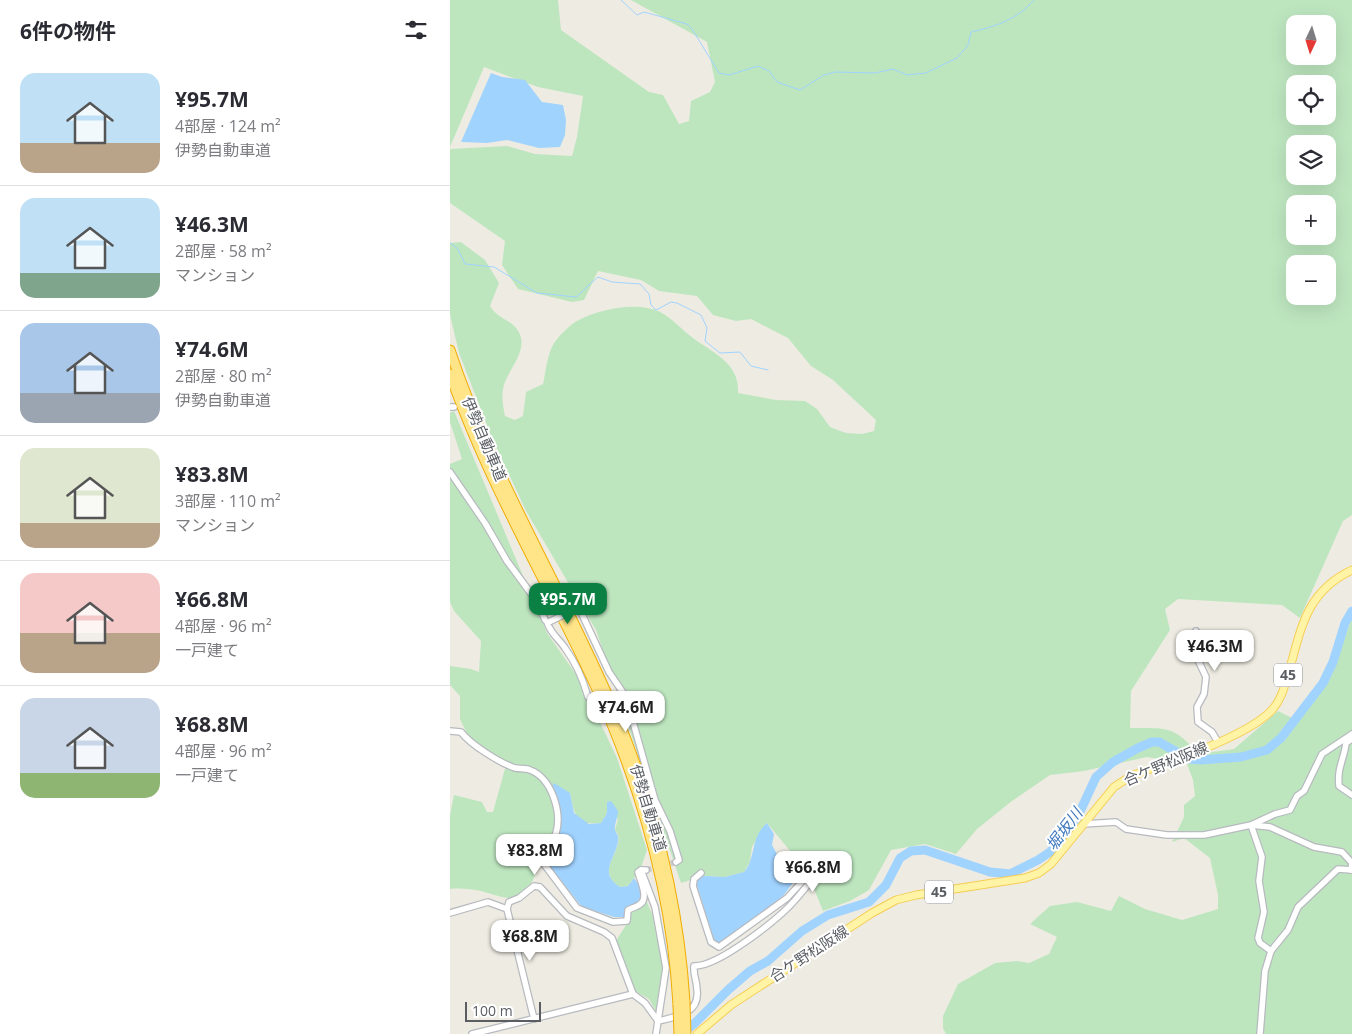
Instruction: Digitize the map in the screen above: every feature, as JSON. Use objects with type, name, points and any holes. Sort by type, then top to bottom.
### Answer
[{"type":"highway","name":"伊勢自動車道","points":[[450,350],[483,439],[602,682],[643,784],[669,881],[682,962],[678,1034]]},
{"type":"highway","name":"伊勢自動車道","points":[[450,374],[490,473],[595,685],[625,758],[646,819],[662,882],[686,1034]]},
{"type":"main road","name":"合ケ野松阪線","points":[[697,1034],[732,1005],[872,913],[896,900],[916,895],[1020,879],[1039,873],[1051,864],[1114,787],[1131,776],[1249,729],[1272,710],[1282,695],[1306,613],[1315,597],[1337,577],[1352,570]]},
{"type":"street","points":[[450,472],[485,523],[507,561],[538,603],[551,632],[560,640],[578,669],[588,697]]},
{"type":"street","points":[[548,622],[577,608],[580,610],[609,672],[626,697],[655,800],[676,846],[679,860],[676,862]]},
{"type":"street","points":[[1196,631],[1198,660],[1206,677],[1204,694],[1197,707],[1198,722],[1212,732],[1218,742]]},
{"type":"street","points":[[450,731],[461,732],[474,746],[513,767],[531,770],[545,784],[558,809],[557,829],[541,860],[577,908],[613,922],[629,920],[628,910],[641,905],[645,896],[638,872],[644,870],[655,907],[664,955],[665,983],[656,1034]]},
{"type":"street","points":[[1251,826],[1275,814],[1290,810],[1297,796],[1304,790],[1322,754],[1352,734]]},
{"type":"street","points":[[1352,738],[1346,743],[1344,756],[1337,772],[1339,786],[1352,795]]},
{"type":"street","points":[[1083,824],[1116,822],[1126,829],[1166,835],[1204,835],[1251,826],[1270,826],[1314,847],[1342,852],[1352,863],[1352,870],[1338,869],[1298,907],[1288,930],[1271,951],[1265,971],[1260,1034]]},
{"type":"street","points":[[1251,826],[1262,857],[1259,881],[1264,912],[1258,938],[1260,944],[1271,951]]},
{"type":"street","points":[[658,1021],[673,1019],[693,1009],[698,998],[694,966],[702,966],[718,959],[745,942],[788,907],[816,876],[815,872],[811,872],[786,898],[719,947],[711,942],[693,886],[694,879],[701,873]]},
{"type":"street","points":[[534,1019],[507,909],[509,902],[519,898],[534,886],[540,887],[567,916],[604,932],[612,938],[633,994],[645,1003],[658,1021]]},
{"type":"street","points":[[450,912],[488,902],[507,909]]},
{"type":"street","points":[[472,1034],[633,994]]},
{"type":"green space","points":[[450,0],[558,0],[561,30],[649,92],[663,95],[679,124],[689,121],[691,101],[710,92],[715,82],[707,42],[631,0],[1352,0],[1352,515],[1343,521],[1300,618],[1282,605],[1178,599],[1165,609],[1170,630],[1131,691],[1130,728],[1168,730],[1182,738],[1198,754],[1234,749],[1278,711],[1298,721],[1329,681],[1352,618],[1352,1034],[946,1034],[943,1028],[943,1016],[958,984],[995,963],[1017,961],[1029,963],[1049,954],[1057,937],[1030,924],[1050,906],[1077,902],[1111,911],[1119,896],[1145,909],[1182,920],[1218,909],[1218,895],[1210,858],[1184,838],[1172,842],[1184,817],[1184,805],[1195,796],[1193,780],[1187,764],[1147,757],[1084,771],[1050,775],[1012,801],[977,829],[956,854],[925,844],[891,850],[869,890],[850,901],[823,911],[800,854],[791,852],[767,823],[752,847],[750,862],[744,872],[725,877],[704,876],[681,883],[596,630],[526,511],[492,438],[459,353],[450,315],[450,243],[461,242],[485,260],[499,283],[490,306],[496,314],[513,325],[520,335],[521,350],[503,389],[505,416],[515,420],[523,416],[526,392],[543,384],[550,352],[556,340],[568,327],[579,320],[597,313],[619,308],[641,307],[660,312],[669,317],[693,338],[724,360],[735,374],[738,393],[776,400],[805,401],[817,409],[830,427],[846,433],[862,434],[874,431],[876,420],[833,380],[811,366],[788,338],[751,319],[736,321],[713,315],[697,296],[659,291],[641,280],[598,271],[584,300],[572,302],[518,289],[502,265],[505,241],[450,203],[450,149],[507,146],[535,154],[572,156],[583,96],[538,87],[484,67],[450,147]]},
{"type":"green space","points":[[454,411],[547,633],[580,680],[617,758],[647,850],[640,870],[628,886],[620,887],[612,880],[609,873],[618,844],[615,830],[618,819],[607,813],[601,823],[586,823],[575,813],[570,793],[558,804],[558,834],[556,843],[543,843],[539,853],[535,876],[522,894],[510,898],[481,891],[450,889],[450,815],[454,795],[482,802],[487,812],[493,812],[506,765],[470,740],[460,719],[460,696],[450,685],[450,666],[479,672],[481,641],[454,611],[450,602],[450,464],[462,459],[450,422],[450,413]]},
{"type":"green space","points":[[645,898],[653,916],[656,935],[665,958],[658,1015],[649,999],[633,990],[616,941],[626,925],[628,913]]},
{"type":"water","points":[[491,73],[502,77],[525,80],[542,102],[563,105],[566,120],[565,135],[560,147],[539,148],[507,140],[487,143],[461,142]]},
{"type":"water","points":[[554,783],[570,793],[574,813],[589,824],[601,823],[607,813],[607,802],[611,801],[618,811],[615,830],[618,842],[610,866],[610,876],[613,882],[620,887],[628,886],[634,878],[639,885],[641,897],[634,907],[630,906],[625,917],[614,917],[582,907],[543,858],[555,845],[559,831],[552,786]]},
{"type":"water","points":[[767,823],[774,834],[772,845],[778,856],[785,859],[800,854],[806,866],[783,896],[720,943],[714,940],[695,879],[704,876],[725,877],[744,872],[748,867],[755,841]]},
{"type":"waterway","points":[[621,0],[637,15],[644,12],[687,24],[719,73],[729,75],[758,66],[769,71],[777,82],[800,90],[824,75],[835,72],[875,73],[893,69],[907,75],[926,73],[957,58],[968,45],[971,32],[1006,21],[1020,13],[1034,0]]},
{"type":"waterway","points":[[450,243],[458,249],[465,264],[494,267],[537,293],[576,297],[598,277],[612,282],[640,284],[649,294],[651,305],[656,310],[671,302],[701,315],[707,328],[705,341],[720,353],[740,352],[751,366],[768,370]]},
{"type":"waterway","name":"堀坂川","points":[[681,1034],[750,971],[768,961],[802,931],[828,915],[869,902],[886,885],[900,858],[911,851],[925,850],[990,872],[1010,874],[1050,852],[1078,816],[1096,777],[1113,762],[1138,748],[1152,742],[1159,742],[1189,759],[1201,760],[1241,757],[1267,750],[1281,738],[1323,683],[1333,662],[1345,623],[1352,611]]},
{"type":"tunnel","points":[[646,870],[676,862]]}]
